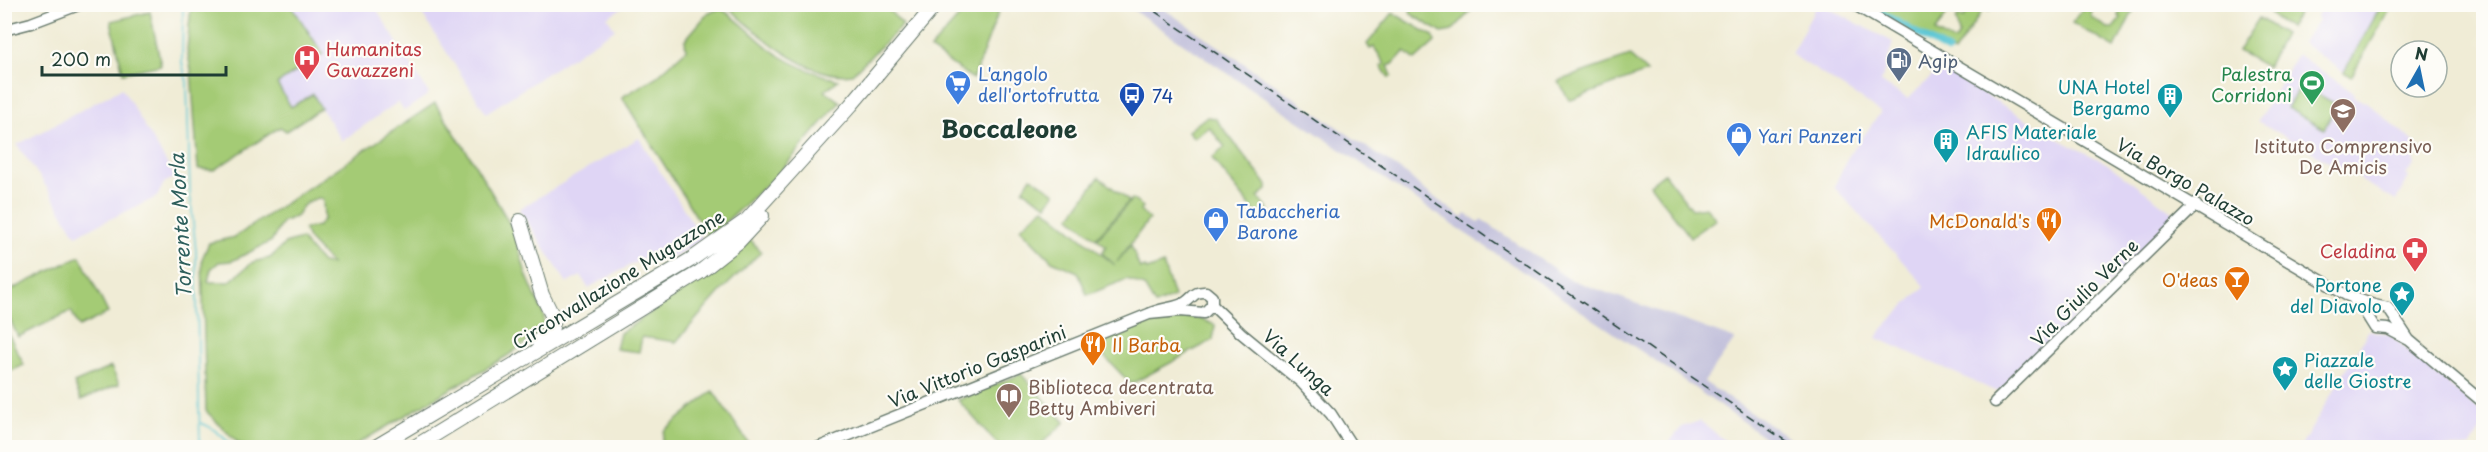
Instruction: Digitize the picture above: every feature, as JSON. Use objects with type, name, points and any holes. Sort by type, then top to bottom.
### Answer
[{"type":"highway","points":[[854,107],[936,4]]},
{"type":"highway","points":[[854,107],[947,4]]},
{"type":"highway","name":"Circonvallazione Mugazzone","points":[[374,447],[717,243],[747,220],[854,107]]},
{"type":"highway","name":"Circonvallazione Mugazzone","points":[[413,447],[700,272],[738,242],[854,107]]},
{"type":"highway","points":[[499,373],[551,331],[554,323],[542,295],[520,221]]},
{"type":"street","points":[[4,30],[31,23],[81,4]]},
{"type":"street","name":"Via Borgo Palazzo","points":[[1853,4],[2346,295],[2358,304],[2375,328],[2388,329],[2409,340],[2484,403]]},
{"type":"street","name":"Via Giulio Verne","points":[[1995,402],[2196,205]]},
{"type":"street","name":"Via Vittorio Gasparini","points":[[818,447],[1159,308],[1189,306],[1208,309],[1212,297],[1206,292],[1193,293],[1189,306]]},
{"type":"street","name":"Via Borgo Palazzo","points":[[2346,295],[2391,310],[2394,319],[2409,340]]},
{"type":"street","points":[[2370,319],[2373,311],[2380,307]]},
{"type":"street","name":"Via Lunga","points":[[1208,309],[1302,383],[1331,414],[1353,447]]},
{"type":"street","points":[[2388,329],[2394,319]]},
{"type":"shaded area","points":[[2379,4],[2381,6],[2344,72],[2302,43],[2319,19],[2316,17],[2324,5]]},
{"type":"shaded area","name":"Humanitas Gavazzeni","points":[[191,5],[374,5],[429,94],[404,111],[398,102],[342,141],[321,108],[286,131],[280,127],[214,170],[198,169],[191,69],[187,50]]},
{"type":"shaded area","points":[[416,5],[627,5],[607,17],[615,29],[486,113]]},
{"type":"shaded area","points":[[1126,5],[1158,5],[1409,176],[1463,218],[1466,214],[1479,222],[1481,219],[1569,279],[1735,339],[1704,382],[1804,447],[1779,447],[1660,364]]},
{"type":"shaded area","points":[[1817,5],[1822,5],[1893,42],[1881,82],[1908,99],[1941,68],[2066,143],[2106,163],[2174,213],[2175,220],[2001,390],[1995,391],[1877,338],[1882,329],[1925,286],[1834,187],[1848,157],[1881,112],[1791,54]]},
{"type":"shaded area","name":"Istituto Comprensivo De Amicis","points":[[2297,54],[2354,93],[2353,96],[2365,101],[2421,148],[2413,161],[2415,164],[2406,175],[2409,177],[2396,201],[2360,180],[2353,173],[2352,175],[2258,121]]},
{"type":"shaded area","points":[[122,88],[175,177],[164,183],[157,197],[76,235],[17,145]]},
{"type":"shaded area","points":[[639,138],[702,238],[672,259],[664,247],[588,288],[581,276],[567,283],[519,209]]},
{"type":"shaded area","points":[[2369,330],[2390,335],[2483,414],[2483,426],[2470,447],[2300,448]]},
{"type":"shaded area","points":[[1700,421],[1733,447],[1665,447],[1682,427]]},
{"type":"green space","points":[[1412,4],[1476,5],[1452,31],[1442,33],[1411,14]]},
{"type":"green space","points":[[191,5],[291,5],[323,54],[277,84],[291,107],[313,94],[321,108],[286,131],[280,127],[214,170],[198,169],[191,69],[187,50]]},
{"type":"green space","points":[[726,5],[884,5],[903,25],[852,74],[835,74],[818,70],[784,52],[767,41]]},
{"type":"green space","points":[[970,5],[998,5],[1000,8],[973,79],[930,49]]},
{"type":"green space","points":[[1870,5],[1953,5],[1935,32],[1952,41],[1956,40],[1959,35],[1956,20],[1958,16],[1963,19],[1972,6],[1975,8],[1978,5],[1993,5],[1989,11],[1984,8],[1954,53]]},
{"type":"green space","points":[[2085,5],[2095,5],[2090,13],[2092,18],[2108,28],[2113,28],[2121,18],[2118,15],[2122,9],[2126,11],[2129,5],[2136,5],[2115,48],[2072,23]]},
{"type":"green space","points":[[2276,5],[2303,5],[2289,28],[2270,14]]},
{"type":"green space","points":[[2379,5],[2392,5],[2351,77],[2344,72],[2381,6]]},
{"type":"green space","points":[[721,9],[785,59],[838,80],[825,91],[840,102],[778,174],[709,237],[622,97],[656,77],[686,50],[685,40],[709,12]]},
{"type":"green space","points":[[150,12],[161,65],[123,73],[111,21]]},
{"type":"green space","points":[[1393,13],[1433,36],[1435,42],[1415,60],[1405,51],[1393,64],[1388,66],[1392,76],[1389,78],[1381,66],[1385,64],[1374,47],[1370,49],[1367,44]]},
{"type":"green space","points":[[2259,18],[2284,34],[2267,67],[2238,51]]},
{"type":"green space","points":[[1630,56],[1647,72],[1571,100],[1558,81]]},
{"type":"green space","name":"Palestra Corridoni","points":[[2301,84],[2337,105],[2324,129],[2287,108]]},
{"type":"green space","points":[[435,103],[473,161],[514,231],[526,274],[544,316],[544,330],[507,356],[352,447],[248,447],[238,443],[206,411],[202,259],[209,243],[235,237]],"holes":[[[319,198],[323,200],[324,219],[318,226],[304,229],[308,239],[331,264],[322,263],[301,239],[285,244],[270,258],[253,262],[229,282],[208,282],[211,269],[219,262],[232,261],[272,241],[282,222],[297,216],[308,202]]]},
{"type":"green space","points":[[1206,117],[1215,118],[1267,185],[1267,190],[1258,197],[1274,217],[1262,221],[1212,158],[1225,147],[1209,127],[1194,138],[1188,131]]},
{"type":"green space","points":[[1664,173],[1692,209],[1706,207],[1716,219],[1690,237],[1650,184]]},
{"type":"green space","points":[[1031,177],[1055,193],[1047,205],[1023,190]]},
{"type":"green space","points":[[1099,177],[1129,201],[1096,238],[1070,217]]},
{"type":"green space","points":[[1132,199],[1143,207],[1140,211],[1149,219],[1117,262],[1131,245],[1140,269],[1145,267],[1147,270],[1163,264],[1174,297],[1155,305],[1144,286],[1127,279],[1087,295],[1078,272],[1052,261],[1020,228],[1044,208],[1115,265],[1102,253],[1106,246],[1097,239]]},
{"type":"green space","points":[[749,238],[761,252],[721,291],[676,342],[642,337],[639,352],[616,349],[620,333],[709,274]]},
{"type":"green space","points":[[80,256],[108,313],[79,327],[71,311],[18,337],[5,309],[5,293]]},
{"type":"green space","points":[[1183,316],[1215,325],[1213,340],[1131,384],[1102,354],[1106,347],[1105,339],[1157,317]]},
{"type":"green space","points":[[4,325],[24,365],[5,374],[4,374]]},
{"type":"green space","points":[[111,367],[119,384],[81,400],[74,383]]},
{"type":"green space","points":[[1021,374],[1065,422],[1038,447],[1000,447],[958,400]]},
{"type":"green space","points":[[713,391],[751,447],[661,447],[664,431]]},
{"type":"waterway","name":"Torrente Morla","points":[[183,4],[182,63],[187,82],[190,193],[196,252],[200,448]]},
{"type":"waterway","points":[[1866,4],[1948,51]]},
{"type":"waterway","points":[[200,423],[214,430],[236,448]]},
{"type":"railway","points":[[1144,4],[1796,448]]},
{"type":"place","name":"Humanitas Gavazzeni","points":[[307,81]]},
{"type":"place","name":"Agip","points":[[1899,83]]},
{"type":"place","name":"L'angolo dell'ortofrutta","points":[[958,106]]},
{"type":"place","name":"Palestra Corridoni","points":[[2312,106]]},
{"type":"place","name":"74","points":[[1132,118]]},
{"type":"place","name":"UNA Hotel Bergamo","points":[[2170,119]]},
{"type":"place","name":"Istituto Comprensivo De Amicis","points":[[2343,134]]},
{"type":"place","name":"Yari Panzeri","points":[[1739,158]]},
{"type":"place","name":"AFIS Materiale Idraulico","points":[[1946,164]]},
{"type":"place","name":"Tabaccheria Barone","points":[[1216,243]]},
{"type":"place","name":"McDonald's","points":[[2049,243]]},
{"type":"place","name":"Celadina","points":[[2415,273]]},
{"type":"place","name":"O'deas","points":[[2237,302]]},
{"type":"place","name":"Portone del Diavolo","points":[[2402,317]]},
{"type":"place","name":"Il Barba","points":[[1093,367]]},
{"type":"place","name":"Piazzale delle Giostre","points":[[2285,392]]},
{"type":"place","name":"Biblioteca decentrata Betty Ambiveri","points":[[1009,419]]},
{"type":"district","name":"Boccaleone","points":[[1009,128]]}]
